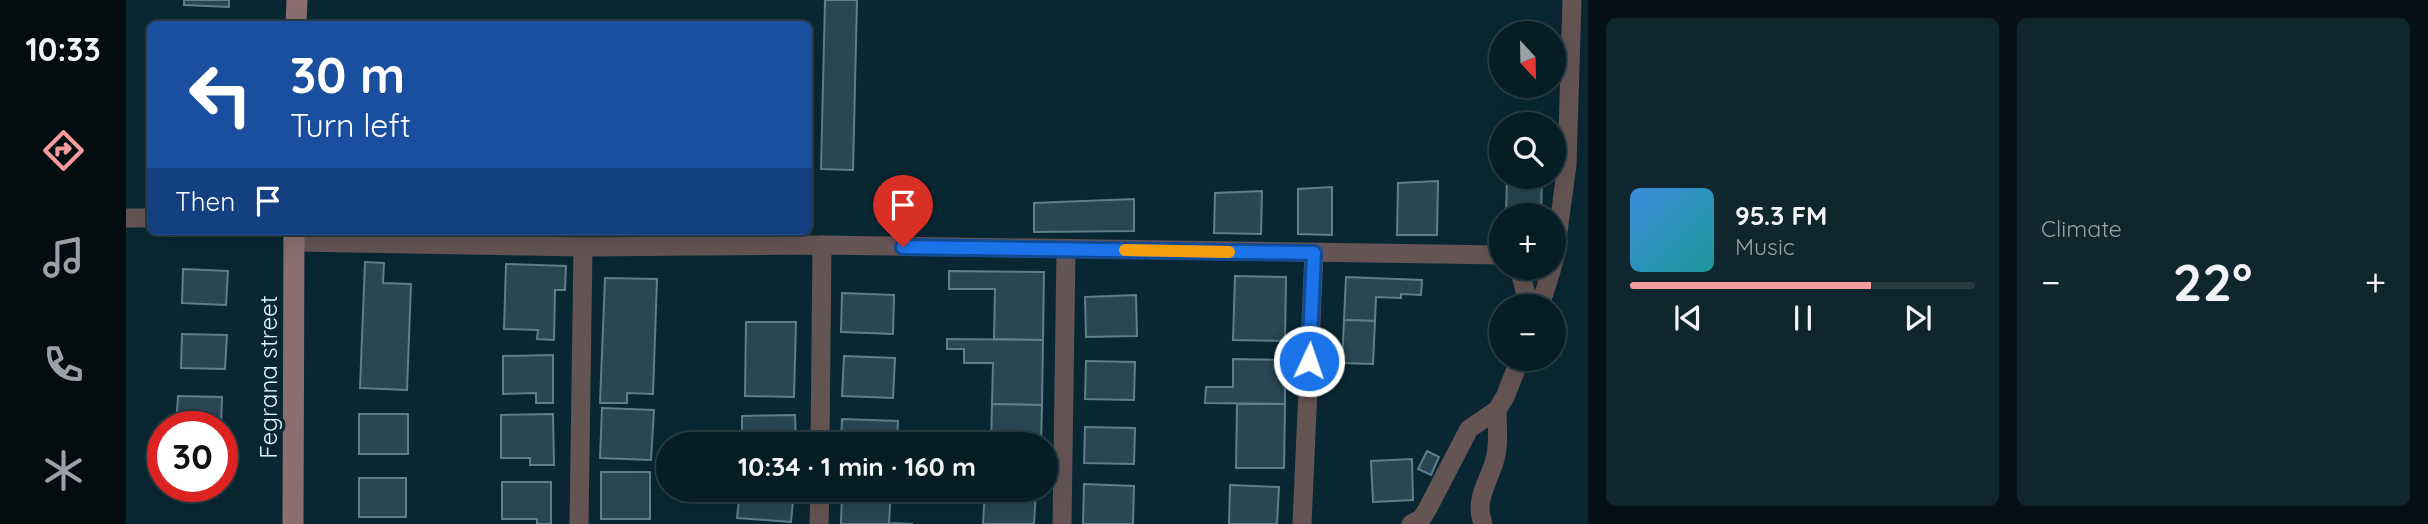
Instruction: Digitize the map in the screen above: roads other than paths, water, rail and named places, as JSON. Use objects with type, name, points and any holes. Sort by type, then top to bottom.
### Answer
[{"type":"street","points":[[296,21],[297,0]]},
{"type":"street","points":[[1562,203],[1567,165],[1572,0]]},
{"type":"street","points":[[126,218],[147,218]]},
{"type":"street","points":[[295,236],[583,247],[822,245],[1489,255]]},
{"type":"street","name":"Fegrana street","points":[[293,524],[295,236]]},
{"type":"street","points":[[820,432],[822,245]]},
{"type":"street","points":[[579,524],[583,247]]},
{"type":"street","points":[[1062,524],[1066,250]]},
{"type":"street","points":[[1302,524],[1314,253]]},
{"type":"street","points":[[1483,524],[1478,513],[1481,492],[1496,455],[1497,410],[1515,371]]},
{"type":"street","points":[[1411,524],[1422,518],[1469,429],[1497,410]]},
{"type":"street","points":[[819,524],[820,502]]}]
